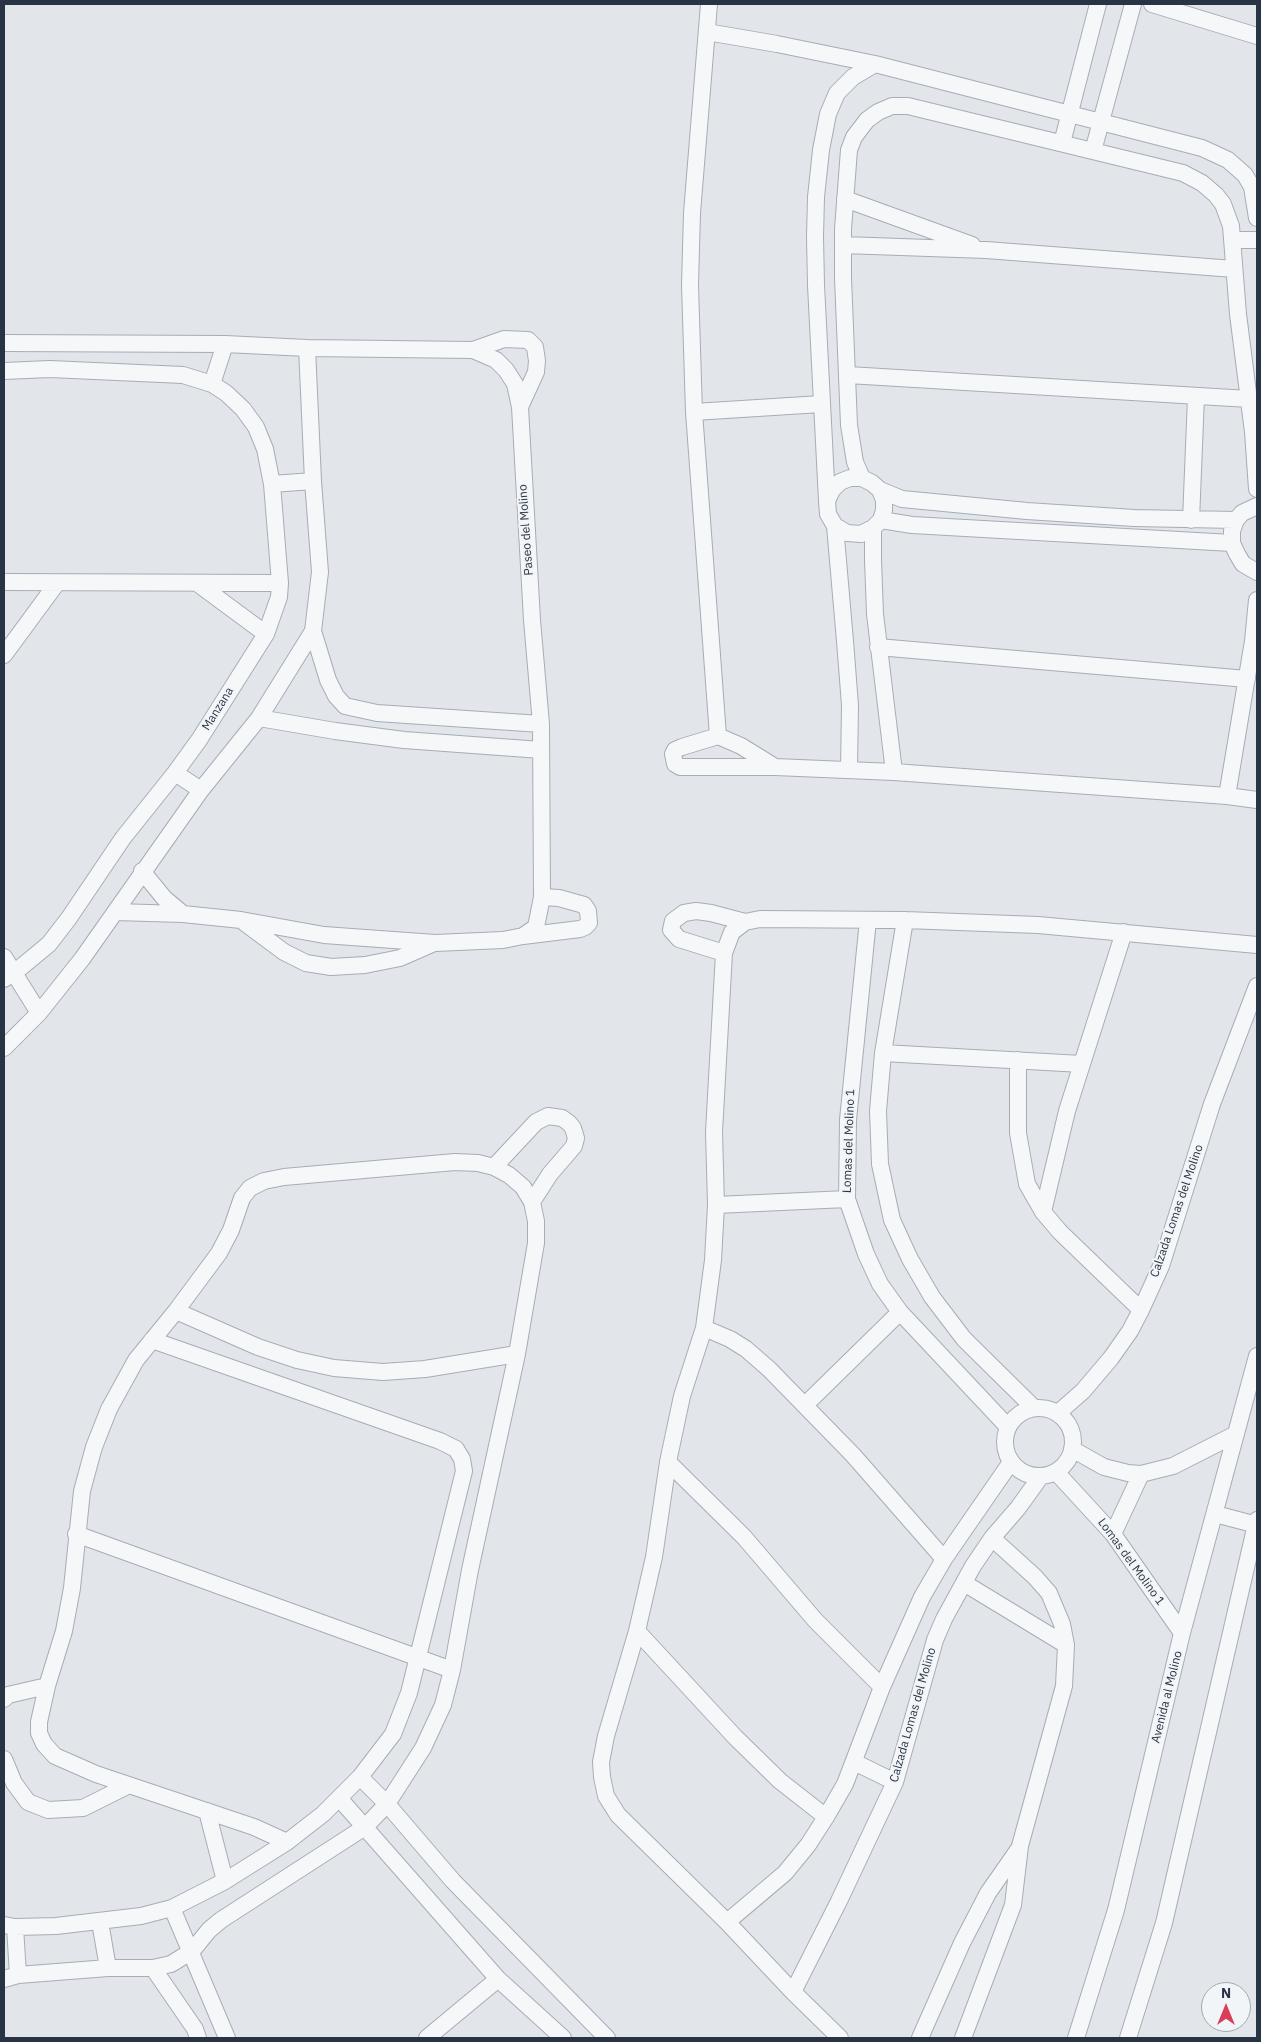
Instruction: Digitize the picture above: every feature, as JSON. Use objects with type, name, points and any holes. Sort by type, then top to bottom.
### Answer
[{"type":"street","points":[[709,4],[692,213],[690,285],[694,412],[718,736]]},
{"type":"street","points":[[1062,143],[1098,4]]},
{"type":"street","points":[[1093,151],[1133,4]]},
{"type":"street","points":[[1152,4],[1257,36]]},
{"type":"street","points":[[707,32],[875,64],[1202,148],[1228,160],[1251,174],[1257,218]]},
{"type":"street","points":[[849,770],[850,705],[835,526],[828,514],[827,501],[815,237],[816,197],[821,150],[828,114],[837,93],[853,77],[875,64]]},
{"type":"street","points":[[862,478],[855,462],[852,448],[848,375],[843,245],[849,150],[854,137],[867,120],[878,112],[892,106],[908,106],[1183,173],[1202,183],[1223,204],[1231,226],[1233,240],[1234,268],[1257,489]]},
{"type":"street","points":[[845,198],[986,250]]},
{"type":"street","points":[[1233,240],[1257,240]]},
{"type":"street","points":[[843,245],[986,250],[1234,268]]},
{"type":"street","points":[[473,350],[504,339],[528,340],[535,347],[536,372],[520,407]]},
{"type":"street","name":"Paseo del Molino","points":[[4,343],[225,344],[307,348],[473,350],[496,360],[506,370],[515,384],[520,407],[532,620],[541,724],[542,897],[536,927],[522,936]]},
{"type":"street","points":[[50,369],[51,343]]},
{"type":"street","points":[[212,384],[225,344]]},
{"type":"street","points":[[4,1048],[39,1013],[82,959],[142,871],[201,790],[259,718],[312,631],[320,572],[312,481],[307,348]]},
{"type":"street","name":"Manzana","points":[[4,371],[50,369],[183,375],[212,384],[226,393],[243,409],[256,427],[265,449],[272,484],[280,583],[277,603],[266,634],[198,740],[175,773],[123,838],[69,918],[49,944],[9,976]]},
{"type":"street","points":[[848,375],[1249,399]]},
{"type":"street","points":[[1191,520],[1196,397]]},
{"type":"street","points":[[694,412],[822,404]]},
{"type":"street","points":[[827,501],[832,490],[840,482],[850,478],[862,478],[872,482],[880,490],[902,499],[1028,511],[1191,520],[1236,520]]},
{"type":"street","points":[[272,484],[312,481]]},
{"type":"street","points":[[880,490],[884,505],[877,524],[873,584],[878,647],[894,772]]},
{"type":"street","points":[[1257,506],[1242,513],[1236,520],[1232,531],[1232,543],[1243,564],[1257,572]]},
{"type":"street","points":[[835,526],[847,533],[861,534],[877,524],[1232,543]]},
{"type":"street","points":[[4,582],[280,583]]},
{"type":"street","points":[[4,655],[57,583]]},
{"type":"street","points":[[197,583],[266,634]]},
{"type":"street","points":[[1227,796],[1247,679],[1257,600]]},
{"type":"street","points":[[312,631],[328,680],[336,696],[345,706],[377,714],[541,724]]},
{"type":"street","points":[[878,647],[1247,679]]},
{"type":"street","points":[[335,731],[345,706]]},
{"type":"street","points":[[259,718],[404,740],[541,750]]},
{"type":"street","points":[[775,767],[741,746],[718,736],[675,750],[673,754],[674,764],[680,767],[775,767],[894,772],[1227,796],[1257,800]]},
{"type":"street","points":[[175,773],[201,790]]},
{"type":"street","points":[[142,871],[164,898],[183,914]]},
{"type":"street","points":[[115,912],[183,914],[241,920],[324,935],[434,943],[503,940],[580,929],[585,928],[590,923],[588,911],[584,905],[559,898],[542,897]]},
{"type":"street","points":[[724,953],[679,939],[671,930],[673,921],[684,913],[696,911],[745,922],[760,919],[905,920],[1038,925],[1257,945]]},
{"type":"street","points":[[241,920],[284,952],[306,963],[331,967],[365,965],[400,958],[434,943]]},
{"type":"street","name":"Lomas del Molino 1","points":[[868,920],[848,1120],[847,1199],[866,1254],[880,1284],[900,1312],[1008,1427]]},
{"type":"street","points":[[905,920],[883,1053],[878,1111],[880,1164],[892,1220],[910,1259],[932,1297],[964,1339],[1034,1408]]},
{"type":"street","points":[[745,922],[732,932],[724,953],[714,1132],[716,1205],[713,1260],[704,1328],[682,1396],[668,1462],[654,1557],[636,1631],[606,1736],[601,1762],[602,1777],[606,1796],[618,1815],[727,1922],[793,1992],[840,2038]]},
{"type":"street","points":[[1043,1212],[1067,1111],[1124,932]]},
{"type":"street","points":[[4,957],[9,976],[39,1013]]},
{"type":"street","name":"Calzada Lomas del Molino","points":[[1058,1414],[1083,1390],[1111,1358],[1130,1331],[1141,1310],[1161,1266],[1212,1104],[1257,986]]},
{"type":"street","points":[[883,1053],[1082,1064]]},
{"type":"street","points":[[1018,1060],[1018,1133],[1027,1184],[1043,1212],[1060,1232],[1141,1310]]},
{"type":"street","points":[[494,1167],[536,1122],[548,1116],[562,1118],[569,1123],[573,1128],[576,1138],[574,1146],[550,1174],[532,1202]]},
{"type":"street","points":[[152,1340],[440,1441],[456,1450],[462,1459],[464,1471],[409,1694],[393,1734],[360,1777],[323,1814],[287,1842],[225,1881],[172,1908],[141,1916],[100,1922],[9,1926],[11,1977],[108,1968],[153,1968],[171,1964],[192,1951],[209,1930],[221,1920],[365,1827],[387,1804],[423,1748],[442,1705],[452,1670],[470,1570],[517,1354],[536,1243],[536,1221],[532,1202],[522,1187],[509,1175],[494,1167],[478,1163],[455,1162],[284,1177],[264,1181],[250,1188],[242,1198],[232,1230],[219,1253],[176,1312],[152,1340],[136,1360],[109,1409],[94,1448],[82,1491],[76,1534],[72,1588],[66,1622],[47,1686],[39,1722],[39,1733],[44,1744],[55,1756],[96,1774],[254,1827],[287,1842]]},
{"type":"street","points":[[716,1205],[847,1199]]},
{"type":"street","points":[[176,1312],[258,1347],[297,1360],[334,1368],[383,1372],[425,1369],[517,1354]]},
{"type":"street","points":[[805,1405],[900,1312]]},
{"type":"street","points":[[704,1328],[730,1339],[746,1349],[805,1405],[853,1455],[944,1559]]},
{"type":"street","name":"Avenida al Molino","points":[[1076,2038],[1116,1910],[1182,1633],[1257,1356]]},
{"type":"street","points":[[1034,1408],[1046,1409],[1058,1414],[1065,1420],[1073,1439],[1072,1449],[1064,1466],[1048,1474],[1024,1473],[1011,1462],[1005,1451],[1004,1439],[1008,1427],[1014,1418],[1034,1408]]},
{"type":"street","points":[[1072,1449],[1104,1467],[1141,1474],[1173,1466],[1236,1434]]},
{"type":"street","points":[[668,1462],[744,1537],[815,1620],[882,1687]]},
{"type":"street","points":[[727,1922],[785,1873],[808,1845],[826,1817],[845,1784],[882,1687],[922,1597],[944,1559],[1011,1462]]},
{"type":"street","name":"Lomas del Molino 1","points":[[1048,1474],[1113,1534],[1182,1633]]},
{"type":"street","name":"Calzada Lomas del Molino","points":[[793,1992],[839,1902],[895,1782],[935,1640],[944,1619],[992,1538],[1048,1474]]},
{"type":"street","points":[[1113,1534],[1141,1474]]},
{"type":"street","points":[[1128,2038],[1164,1923],[1257,1523],[1215,1514]]},
{"type":"street","points":[[76,1534],[452,1670]]},
{"type":"street","points":[[963,2038],[1013,1905],[1020,1846],[1064,1686],[1066,1645],[1062,1624],[1049,1593],[1035,1577],[992,1538]]},
{"type":"street","points":[[964,1583],[1066,1645]]},
{"type":"street","points":[[636,1631],[735,1737],[780,1781],[826,1817]]},
{"type":"street","points":[[4,1699],[8,1695],[47,1686]]},
{"type":"street","points":[[4,1759],[14,1783],[28,1802],[48,1810],[83,1808],[129,1785]]},
{"type":"street","points":[[854,1762],[895,1782]]},
{"type":"street","points":[[360,1777],[387,1804],[453,1880],[607,2038]]},
{"type":"street","points":[[339,1798],[498,1979],[563,2038]]},
{"type":"street","points":[[207,1811],[225,1881]]},
{"type":"street","points":[[920,2038],[966,1934],[988,1893],[1020,1846]]},
{"type":"street","points":[[172,1908],[192,1951],[227,2038]]},
{"type":"street","points":[[100,1922],[108,1968]]},
{"type":"street","points":[[153,1968],[195,2029],[198,2038]]},
{"type":"street","points":[[427,2038],[498,1979]]}]
